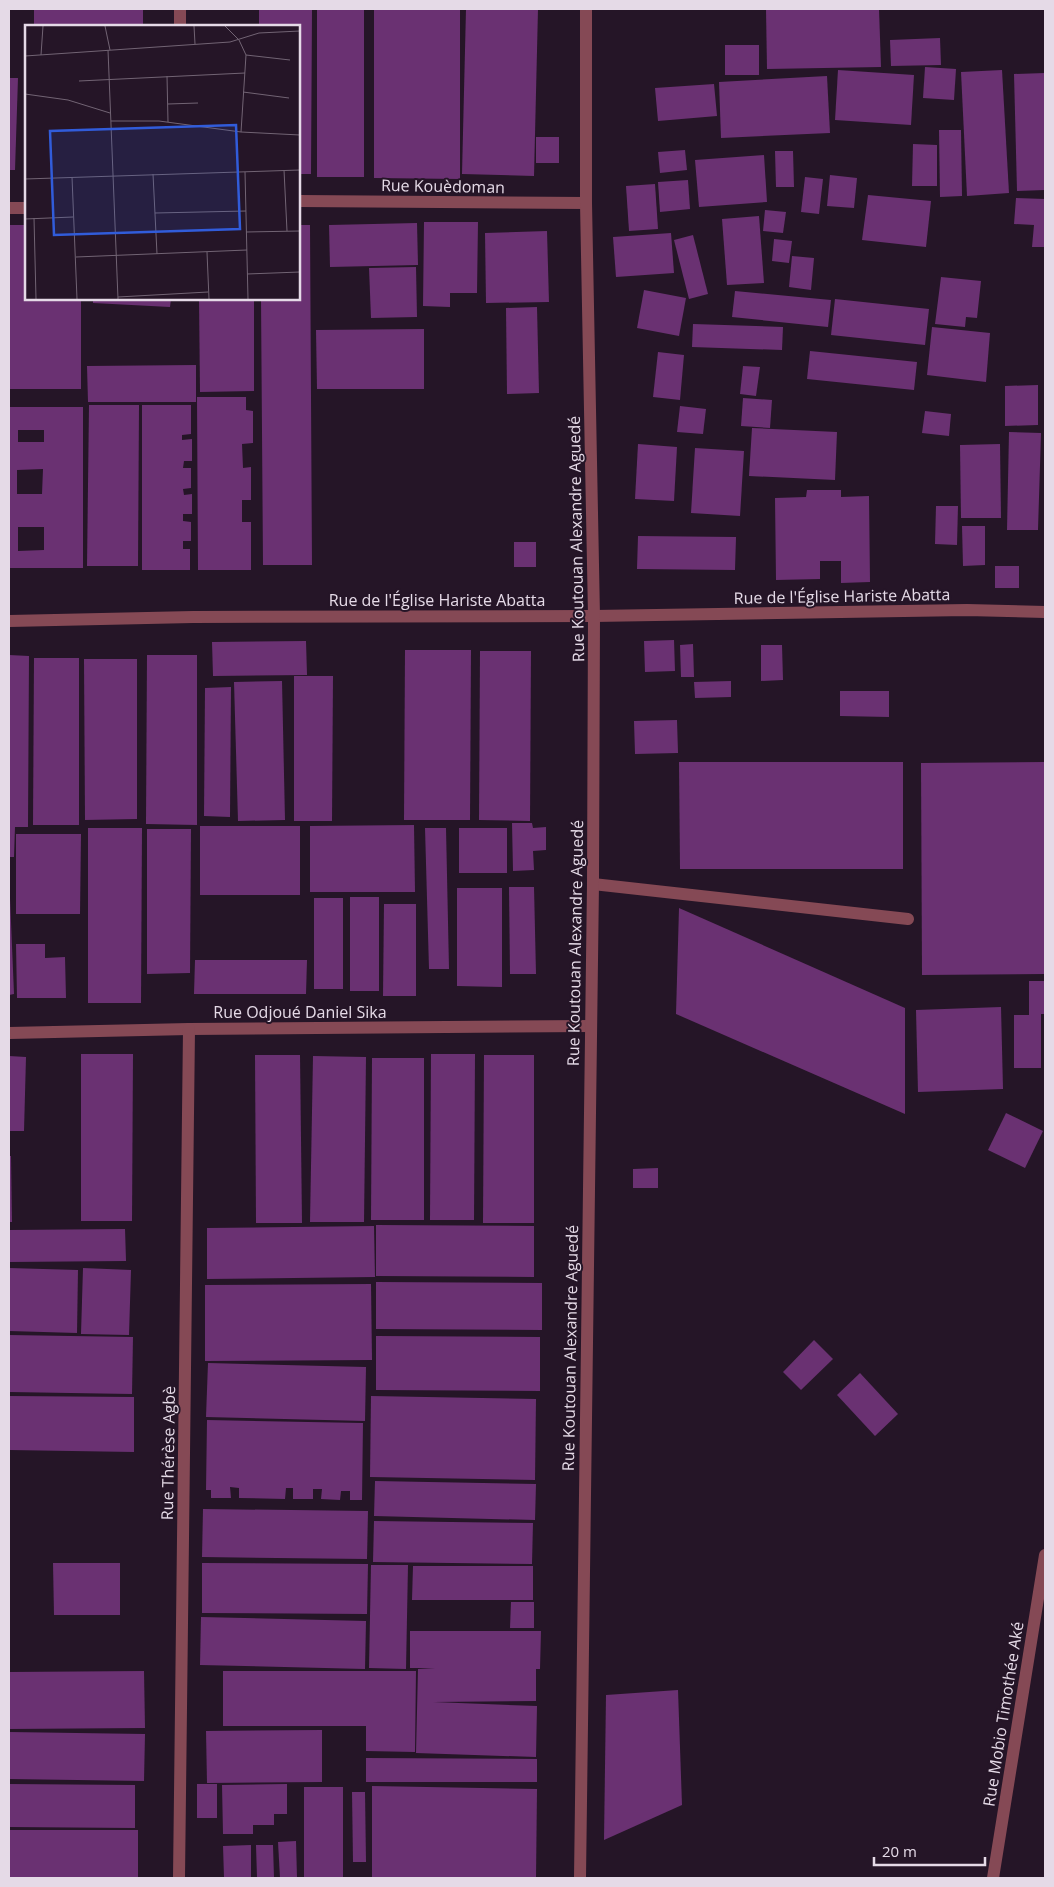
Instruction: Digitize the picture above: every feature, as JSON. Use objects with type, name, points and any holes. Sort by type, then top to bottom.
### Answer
[{"type":"street","points":[[180,9],[180,25]]},
{"type":"street","name":"Rue Koutouan Alexandre Aguedé","points":[[580,1878],[591,1026],[594,616],[586,203],[586,9]]},
{"type":"street","name":"Rue Kouèdoman","points":[[300,201],[586,203]]},
{"type":"street","points":[[9,208],[25,208]]},
{"type":"street","name":"Rue de l'Église Hariste Abatta","points":[[9,621],[203,617],[594,616],[966,610],[1045,612]]},
{"type":"street","points":[[592,884],[908,919]]},
{"type":"street","name":"Rue Odjoué Daniel Sika","points":[[9,1033],[189,1029],[591,1026]]},
{"type":"street","name":"Rue Thérèse Agbè","points":[[179,1878],[189,1029]]},
{"type":"street","name":"Rue Mobio Timothée Aké","points":[[993,1878],[1045,1555]]},
{"type":"building","points":[[34,9],[143,9],[143,25],[34,25]]},
{"type":"building","points":[[259,9],[312,9],[311,174],[300,174],[300,25],[259,25]]},
{"type":"building","points":[[317,9],[364,9],[364,177],[317,177]]},
{"type":"building","points":[[374,9],[460,9],[460,179],[374,178]]},
{"type":"building","points":[[466,9],[538,9],[534,176],[462,174]]},
{"type":"building","points":[[766,9],[879,9],[881,67],[767,69]]},
{"type":"building","points":[[940,38],[941,65],[891,66],[890,40]]},
{"type":"building","points":[[725,45],[759,45],[759,75],[725,75]]},
{"type":"building","points":[[925,67],[956,69],[954,100],[923,98]]},
{"type":"building","points":[[838,70],[914,75],[911,125],[835,120]]},
{"type":"building","points":[[1002,70],[1009,193],[967,196],[961,72]]},
{"type":"building","points":[[1045,73],[1045,190],[1017,191],[1014,74]]},
{"type":"building","points":[[827,76],[830,133],[721,138],[719,82]]},
{"type":"building","points":[[9,78],[18,78],[15,170],[9,170]]},
{"type":"building","points":[[714,84],[717,116],[658,121],[655,88]]},
{"type":"building","points":[[939,130],[961,130],[962,196],[940,197]]},
{"type":"building","points":[[536,137],[559,137],[559,163],[536,163]]},
{"type":"building","points":[[913,144],[937,145],[937,186],[912,186]]},
{"type":"building","points":[[685,150],[687,170],[660,173],[658,152]]},
{"type":"building","points":[[775,151],[793,151],[794,187],[776,187]]},
{"type":"building","points":[[764,155],[767,202],[699,207],[695,160]]},
{"type":"building","points":[[830,175],[857,178],[854,208],[827,206]]},
{"type":"building","points":[[805,177],[823,179],[819,214],[801,212]]},
{"type":"building","points":[[688,180],[690,209],[660,212],[658,182]]},
{"type":"building","points":[[655,184],[658,229],[629,231],[626,186]]},
{"type":"building","points":[[868,195],[931,201],[926,247],[862,240]]},
{"type":"building","points":[[1016,198],[1045,199],[1045,247],[1032,247],[1034,225],[1014,224]]},
{"type":"building","points":[[765,210],[786,212],[783,233],[763,231]]},
{"type":"building","points":[[759,216],[764,283],[727,285],[722,219]]},
{"type":"building","points":[[424,222],[478,222],[477,293],[450,293],[450,307],[423,306]]},
{"type":"building","points":[[417,223],[418,265],[330,267],[329,225]]},
{"type":"building","points":[[9,225],[25,225],[25,300],[81,300],[81,389],[9,389]]},
{"type":"building","points":[[300,225],[310,225],[312,565],[263,565],[261,300],[300,300]]},
{"type":"building","points":[[547,231],[549,302],[486,303],[485,233]]},
{"type":"building","points":[[671,233],[674,273],[616,277],[613,237]]},
{"type":"building","points":[[693,235],[708,294],[689,299],[674,240]]},
{"type":"building","points":[[774,239],[792,241],[789,263],[772,261]]},
{"type":"building","points":[[792,256],[814,258],[811,290],[789,287]]},
{"type":"building","points":[[416,267],[417,317],[371,318],[369,268]]},
{"type":"building","points":[[941,277],[981,281],[977,318],[966,317],[965,327],[935,324]]},
{"type":"building","points":[[644,290],[686,298],[679,336],[637,328]]},
{"type":"building","points":[[735,291],[831,300],[828,327],[732,317]]},
{"type":"building","points":[[835,299],[929,309],[925,345],[831,335]]},
{"type":"building","points":[[93,300],[171,300],[170,307],[93,303]]},
{"type":"building","points":[[199,300],[254,300],[254,391],[200,392]]},
{"type":"building","points":[[537,307],[539,393],[507,394],[506,308]]},
{"type":"building","points":[[693,324],[783,327],[782,350],[692,347]]},
{"type":"building","points":[[932,327],[990,333],[986,382],[927,375]]},
{"type":"building","points":[[424,329],[424,389],[317,389],[316,330]]},
{"type":"building","points":[[810,351],[917,362],[914,390],[807,379]]},
{"type":"building","points":[[658,352],[684,355],[680,400],[653,397]]},
{"type":"building","points":[[196,365],[196,402],[88,402],[87,366]]},
{"type":"building","points":[[743,366],[760,367],[756,396],[740,394]]},
{"type":"building","points":[[1038,385],[1038,425],[1005,426],[1005,386]]},
{"type":"building","points":[[197,397],[246,397],[246,410],[253,411],[253,443],[242,444],[243,468],[251,467],[251,500],[242,500],[242,522],[251,522],[251,570],[198,570]]},
{"type":"building","points":[[743,398],[772,400],[770,428],[741,426]]},
{"type":"building","points":[[89,405],[139,405],[138,566],[87,566]]},
{"type":"building","points":[[142,405],[191,405],[191,434],[182,435],[182,440],[192,439],[192,461],[184,461],[183,468],[191,468],[191,488],[183,489],[184,495],[192,494],[192,514],[183,514],[183,521],[191,522],[191,541],[183,541],[183,549],[190,549],[190,570],[142,570]]},
{"type":"building","points":[[680,406],[706,409],[703,434],[677,432]]},
{"type":"building","points":[[9,407],[83,407],[83,568],[9,568]],"holes":[[[18,430],[44,430],[44,442],[18,442]],[[43,469],[42,494],[17,494],[17,470]],[[18,527],[44,527],[44,550],[18,551]]]},
{"type":"building","points":[[925,411],[951,414],[949,436],[922,433]]},
{"type":"building","points":[[752,428],[837,432],[835,480],[749,476]]},
{"type":"building","points":[[1009,432],[1041,433],[1038,530],[1007,530]]},
{"type":"building","points":[[638,444],[677,447],[674,501],[635,499]]},
{"type":"building","points":[[1000,444],[1001,518],[961,518],[960,445]]},
{"type":"building","points":[[695,448],[744,451],[740,516],[691,513]]},
{"type":"building","points":[[807,490],[841,490],[841,497],[869,496],[870,582],[841,583],[841,561],[820,561],[820,579],[776,580],[775,498],[806,497]]},
{"type":"building","points":[[936,506],[958,506],[957,545],[935,544]]},
{"type":"building","points":[[962,526],[985,526],[985,565],[963,566]]},
{"type":"building","points":[[638,536],[736,537],[735,570],[637,569]]},
{"type":"building","points":[[514,542],[536,542],[536,567],[514,567]]},
{"type":"building","points":[[995,566],[1019,566],[1019,588],[995,588]]},
{"type":"building","points":[[674,640],[675,671],[645,672],[644,641]]},
{"type":"building","points":[[306,641],[307,675],[213,676],[212,642]]},
{"type":"building","points":[[693,644],[694,677],[681,677],[680,645]]},
{"type":"building","points":[[761,645],[782,645],[783,680],[761,681]]},
{"type":"building","points":[[405,650],[471,650],[470,820],[404,820]]},
{"type":"building","points":[[480,651],[531,651],[530,821],[479,820]]},
{"type":"building","points":[[9,655],[29,656],[28,827],[15,827],[14,857],[9,857]]},
{"type":"building","points":[[147,655],[197,655],[197,825],[146,824]]},
{"type":"building","points":[[34,658],[79,658],[79,825],[33,825]]},
{"type":"building","points":[[84,659],[137,659],[137,819],[85,820]]},
{"type":"building","points":[[294,676],[333,676],[332,821],[294,821]]},
{"type":"building","points":[[282,681],[285,820],[238,821],[234,682]]},
{"type":"building","points":[[731,681],[731,697],[695,698],[694,682]]},
{"type":"building","points":[[231,687],[230,817],[204,816],[205,688]]},
{"type":"building","points":[[840,691],[889,691],[889,717],[840,716]]},
{"type":"building","points":[[677,720],[678,753],[635,754],[634,721]]},
{"type":"building","points":[[679,762],[903,762],[903,869],[680,869]]},
{"type":"building","points":[[1045,762],[1045,974],[922,975],[921,763]]},
{"type":"building","points":[[512,823],[532,823],[533,828],[546,827],[546,850],[533,851],[534,870],[513,871]]},
{"type":"building","points":[[414,825],[415,892],[310,892],[310,826]]},
{"type":"building","points":[[200,826],[300,826],[300,895],[200,895]]},
{"type":"building","points":[[88,828],[142,828],[141,1003],[88,1003]]},
{"type":"building","points":[[425,828],[446,828],[449,969],[429,969]]},
{"type":"building","points":[[459,828],[507,828],[507,873],[459,873]]},
{"type":"building","points":[[147,829],[191,829],[190,973],[147,974]]},
{"type":"building","points":[[16,834],[81,834],[80,914],[16,914]]},
{"type":"building","points":[[509,887],[534,887],[536,974],[510,974]]},
{"type":"building","points":[[457,888],[502,888],[502,987],[457,986]]},
{"type":"building","points":[[350,897],[379,897],[379,991],[350,991]]},
{"type":"building","points":[[9,898],[14,994],[9,995]]},
{"type":"building","points":[[314,898],[343,898],[343,989],[314,989]]},
{"type":"building","points":[[384,904],[416,904],[416,996],[383,996]]},
{"type":"building","points":[[679,908],[905,1008],[905,1114],[676,1014]]},
{"type":"building","points":[[16,944],[45,944],[45,958],[65,957],[66,998],[17,998]]},
{"type":"building","points":[[195,960],[307,960],[306,994],[194,994]]},
{"type":"building","points":[[1029,981],[1045,981],[1045,1014],[1041,1014],[1041,1068],[1014,1068],[1014,1015],[1029,1015]]},
{"type":"building","points":[[1001,1007],[1003,1089],[918,1092],[916,1010]]},
{"type":"building","points":[[81,1054],[133,1054],[132,1221],[81,1221]]},
{"type":"building","points":[[431,1054],[475,1054],[474,1220],[430,1220]]},
{"type":"building","points":[[255,1055],[300,1055],[302,1223],[256,1223]]},
{"type":"building","points":[[484,1055],[534,1055],[534,1223],[483,1223]]},
{"type":"building","points":[[9,1056],[26,1057],[24,1131],[9,1131]]},
{"type":"building","points":[[313,1056],[366,1057],[364,1222],[310,1222]]},
{"type":"building","points":[[372,1058],[424,1058],[424,1220],[371,1220]]},
{"type":"building","points":[[1006,1113],[1043,1131],[1025,1168],[988,1150]]},
{"type":"building","points":[[9,1156],[11,1156],[12,1222],[9,1222]]},
{"type":"building","points":[[658,1168],[658,1188],[633,1188],[633,1169]]},
{"type":"building","points":[[376,1225],[534,1226],[534,1277],[376,1276]]},
{"type":"building","points":[[374,1226],[375,1277],[207,1279],[207,1228]]},
{"type":"building","points":[[125,1229],[126,1261],[9,1262],[9,1230]]},
{"type":"building","points":[[9,1268],[78,1270],[77,1333],[9,1331]]},
{"type":"building","points":[[83,1268],[131,1270],[129,1335],[81,1334]]},
{"type":"building","points":[[376,1282],[542,1283],[542,1330],[376,1329]]},
{"type":"building","points":[[371,1284],[372,1360],[205,1361],[205,1285]]},
{"type":"building","points":[[9,1335],[133,1337],[132,1394],[9,1392]]},
{"type":"building","points":[[376,1336],[540,1337],[540,1391],[376,1390]]},
{"type":"building","points":[[814,1340],[833,1359],[801,1390],[783,1372]]},
{"type":"building","points":[[208,1363],[366,1367],[365,1421],[206,1417]]},
{"type":"building","points":[[860,1373],[898,1414],[875,1436],[837,1395]]},
{"type":"building","points":[[9,1396],[134,1397],[134,1452],[9,1450]]},
{"type":"building","points":[[371,1396],[536,1399],[535,1480],[370,1477]]},
{"type":"building","points":[[207,1420],[363,1423],[362,1500],[350,1500],[350,1491],[341,1491],[340,1500],[321,1499],[322,1489],[313,1489],[313,1499],[293,1499],[293,1488],[286,1488],[285,1499],[239,1498],[239,1488],[230,1487],[231,1498],[211,1498],[211,1490],[206,1490]]},
{"type":"building","points":[[375,1481],[536,1484],[535,1520],[374,1516]]},
{"type":"building","points":[[203,1509],[368,1511],[367,1559],[202,1557]]},
{"type":"building","points":[[374,1521],[533,1523],[532,1564],[373,1562]]},
{"type":"building","points":[[53,1563],[120,1563],[120,1615],[54,1615]]},
{"type":"building","points":[[202,1563],[368,1564],[367,1614],[202,1613]]},
{"type":"building","points":[[371,1565],[408,1565],[406,1669],[369,1668]]},
{"type":"building","points":[[413,1566],[533,1566],[533,1600],[412,1600]]},
{"type":"building","points":[[511,1602],[534,1602],[534,1628],[510,1628]]},
{"type":"building","points":[[201,1617],[366,1621],[365,1669],[200,1665]]},
{"type":"building","points":[[410,1631],[541,1631],[540,1669],[536,1669],[536,1701],[433,1702],[537,1706],[536,1757],[416,1753],[418,1669],[435,1668],[410,1668]]},
{"type":"building","points":[[144,1671],[145,1728],[9,1729],[9,1672]]},
{"type":"building","points":[[223,1671],[416,1671],[415,1752],[366,1751],[366,1726],[223,1726]]},
{"type":"building","points":[[678,1690],[682,1805],[604,1840],[606,1695]]},
{"type":"building","points":[[322,1730],[322,1782],[207,1783],[206,1731]]},
{"type":"building","points":[[9,1732],[145,1734],[144,1781],[9,1779]]},
{"type":"building","points":[[366,1758],[537,1759],[537,1782],[366,1782]]},
{"type":"building","points":[[9,1784],[135,1785],[135,1828],[9,1827]]},
{"type":"building","points":[[197,1784],[217,1784],[217,1818],[197,1818]]},
{"type":"building","points":[[287,1784],[287,1814],[274,1814],[274,1825],[253,1825],[253,1834],[223,1834],[222,1785]]},
{"type":"building","points":[[372,1786],[537,1789],[536,1878],[372,1878]]},
{"type":"building","points":[[304,1787],[343,1787],[343,1878],[304,1878]]},
{"type":"building","points":[[352,1792],[365,1792],[366,1862],[353,1862]]},
{"type":"building","points":[[9,1830],[138,1830],[138,1878],[9,1878]]},
{"type":"building","points":[[296,1841],[297,1878],[280,1878],[278,1842]]},
{"type":"building","points":[[251,1845],[251,1878],[224,1878],[223,1846]]},
{"type":"building","points":[[256,1845],[273,1845],[274,1878],[257,1878]]}]
